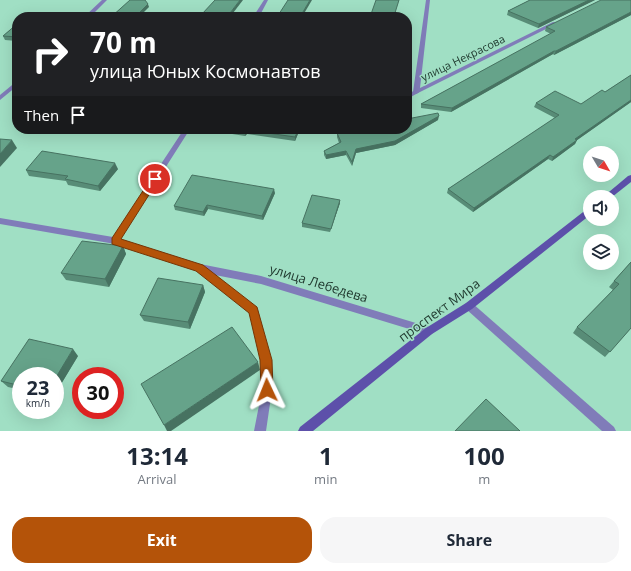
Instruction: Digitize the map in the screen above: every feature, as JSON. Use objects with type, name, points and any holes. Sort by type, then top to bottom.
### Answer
[{"type":"main road","points":[[616,190],[631,178]]},
{"type":"main road","name":"проспект Мира","points":[[304,431],[429,331],[469,306],[583,216]]},
{"type":"street","points":[[92,12],[105,0]]},
{"type":"street","points":[[259,12],[266,0]]},
{"type":"street","name":"улица Некрасова","points":[[416,92],[428,0]]},
{"type":"street","name":"улица Некрасова","points":[[416,92],[559,21]]},
{"type":"street","points":[[0,98],[12,87]]},
{"type":"street","points":[[412,94],[416,92]]},
{"type":"street","points":[[115,241],[184,134]]},
{"type":"street","name":"улица Лебедева","points":[[0,221],[115,241],[200,268],[261,280],[429,331]]},
{"type":"street","name":"улица Лебедева","points":[[200,268],[253,310],[266,360],[267,390],[260,431]]},
{"type":"street","points":[[469,306],[610,431]]},
{"type":"building","points":[[130,0],[145,0],[148,4],[140,12],[117,12]]},
{"type":"building","points":[[215,0],[240,0],[231,12],[204,12]]},
{"type":"building","points":[[288,0],[310,0],[303,12],[280,12]]},
{"type":"building","points":[[376,0],[399,0],[395,12],[372,12]]},
{"type":"building","points":[[530,0],[589,0],[539,24],[508,11]]},
{"type":"building","points":[[601,0],[631,0],[631,12],[554,51],[452,108],[421,104],[555,31],[546,27]]},
{"type":"building","points":[[12,28],[12,37],[3,36]]},
{"type":"building","points":[[631,75],[631,100],[575,139],[577,140],[553,157],[550,155],[474,208],[448,189],[559,115],[536,103],[555,91],[581,104],[602,90],[605,92]]},
{"type":"building","points":[[438,113],[439,116],[412,131],[412,118]]},
{"type":"building","points":[[274,134],[296,134],[295,137]]},
{"type":"building","points":[[337,134],[407,134],[395,141],[356,149],[352,162],[346,151],[326,155],[324,151],[341,142]]},
{"type":"building","points":[[0,139],[12,140],[0,154]]},
{"type":"building","points":[[42,151],[115,163],[98,186],[65,179],[68,176],[26,170]]},
{"type":"building","points":[[192,175],[274,189],[262,216],[207,205],[203,212],[174,206]]},
{"type":"building","points":[[312,195],[340,200],[331,229],[302,223]]},
{"type":"building","points":[[82,241],[123,246],[105,279],[61,273]]},
{"type":"building","points":[[631,262],[631,328],[610,352],[577,327],[619,284],[614,281]]},
{"type":"building","points":[[158,278],[203,285],[188,322],[140,315]]},
{"type":"building","points":[[232,327],[258,362],[164,425],[141,384]]},
{"type":"building","points":[[29,339],[73,349],[62,367],[12,367],[12,384],[1,381]]},
{"type":"building","points":[[486,399],[520,431],[455,431]]},
{"type":"route","points":[[155,179],[115,241],[200,268],[253,310],[266,360],[267,390]]}]
